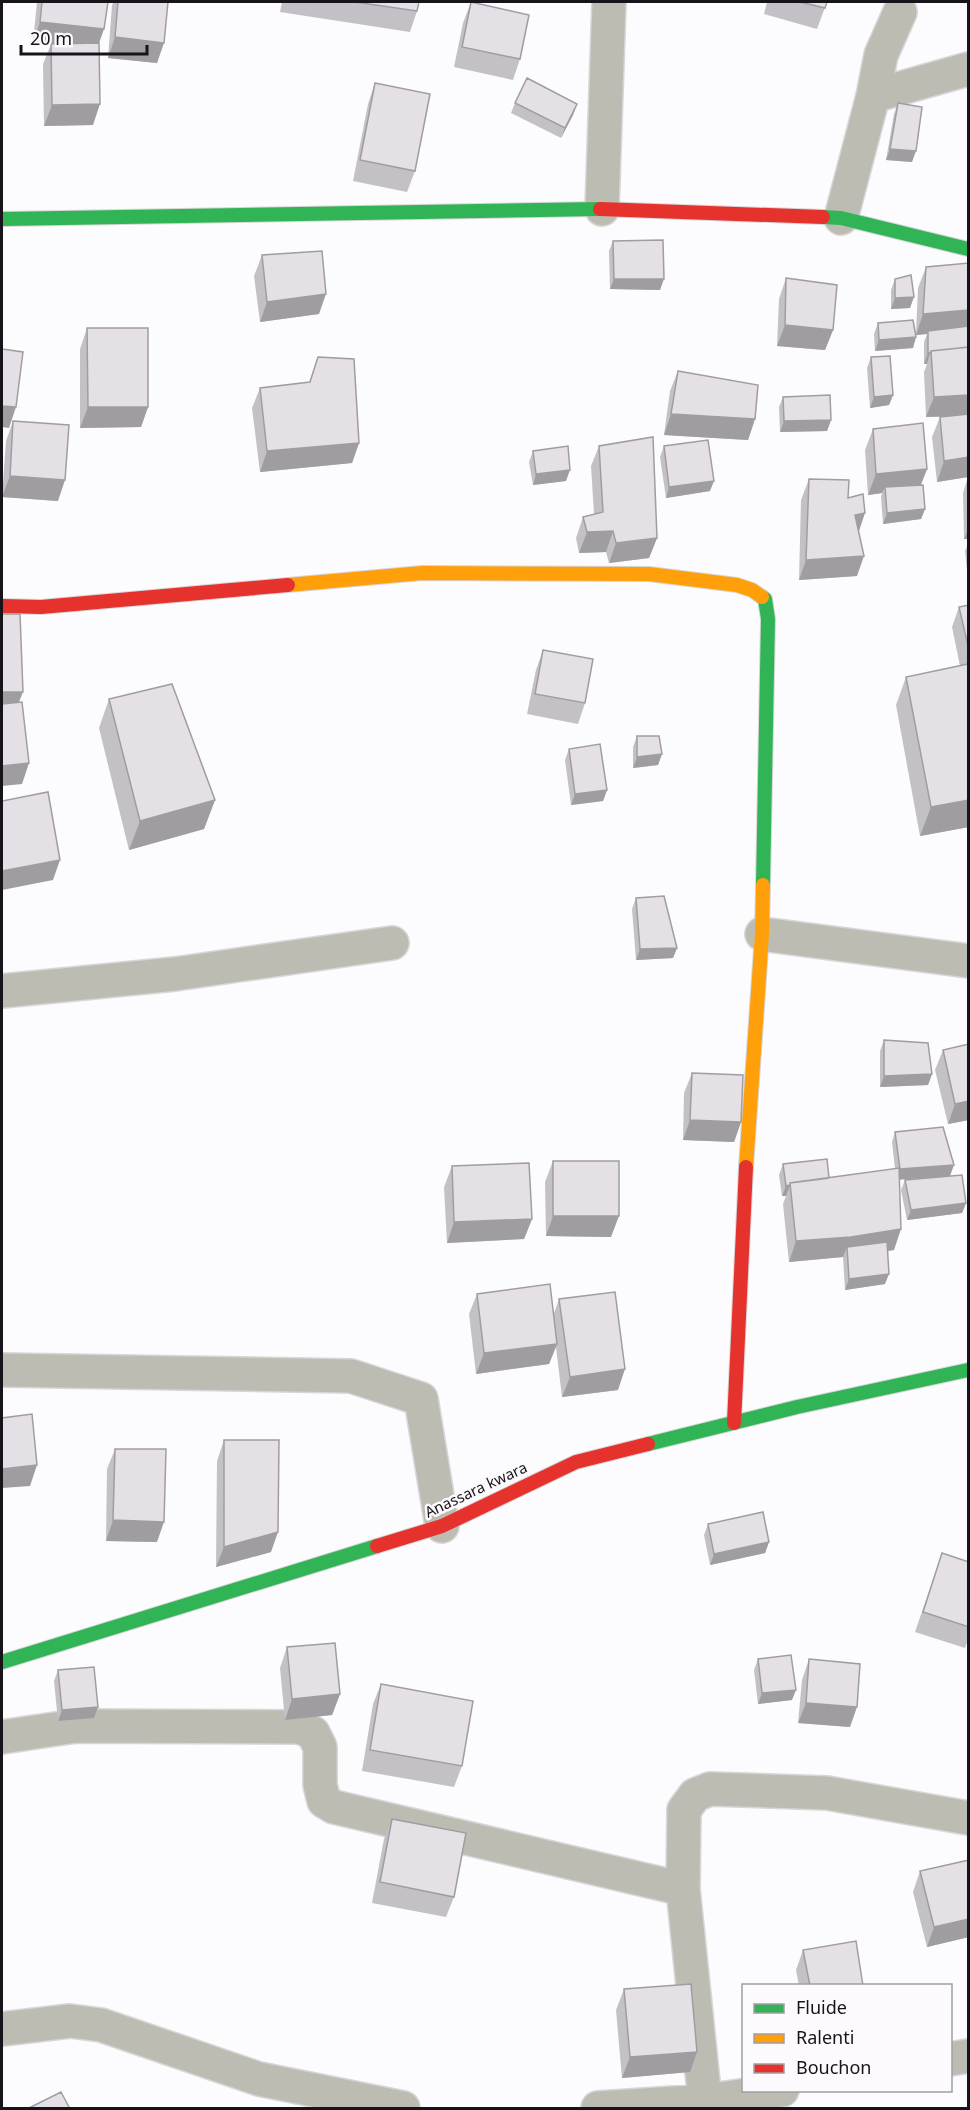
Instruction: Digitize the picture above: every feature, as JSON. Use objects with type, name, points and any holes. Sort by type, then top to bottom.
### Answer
[{"type":"street","points":[[602,209],[609,2]]},
{"type":"street","points":[[841,218],[873,96],[881,55],[900,12]]},
{"type":"street","points":[[873,96],[969,69]]},
{"type":"street","points":[[2,219],[602,209],[841,218],[969,249]]},
{"type":"street","points":[[2,606],[41,607],[422,573],[649,574],[737,585],[752,590],[765,599],[768,619],[762,934],[743,1207],[734,1423]]},
{"type":"street","points":[[762,934],[969,962]]},
{"type":"street","points":[[2,991],[175,974],[392,943]]},
{"type":"street","points":[[2,1370],[351,1376],[421,1399],[442,1526]]},
{"type":"street","name":"Anassara kwara","points":[[2,1662],[442,1526],[576,1462],[797,1407],[969,1370]]},
{"type":"street","points":[[2,1737],[76,1726],[300,1727],[313,1733],[320,1747],[320,1785],[324,1801],[334,1807],[683,1889]]},
{"type":"street","points":[[705,2101],[683,1889],[684,1810],[695,1796],[710,1789],[827,1793],[969,1818]]},
{"type":"street","points":[[2,2029],[70,2021],[101,2025],[259,2079],[403,2109]]},
{"type":"street","points":[[952,2060],[969,2056]]},
{"type":"street","points":[[598,2109],[705,2101],[749,2102],[779,2092]]},
{"type":"building","points":[[42,2],[108,2],[104,29],[40,22]]},
{"type":"building","points":[[118,2],[168,2],[164,43],[115,37]]},
{"type":"building","points":[[355,2],[419,2],[417,11]]},
{"type":"building","points":[[471,2],[529,15],[520,59],[462,47]]},
{"type":"building","points":[[800,2],[827,2],[825,8]]},
{"type":"building","points":[[99,43],[100,104],[52,105],[51,44]]},
{"type":"building","points":[[527,78],[577,104],[565,128],[515,103]]},
{"type":"building","points":[[375,83],[430,94],[415,171],[360,160]]},
{"type":"building","points":[[898,103],[922,107],[916,151],[890,149]]},
{"type":"building","points":[[663,240],[664,279],[614,279],[613,241]]},
{"type":"building","points":[[322,251],[326,294],[267,302],[262,255]]},
{"type":"building","points":[[969,263],[969,310],[923,314],[926,267]]},
{"type":"building","points":[[911,275],[914,297],[895,298],[895,279]]},
{"type":"building","points":[[786,278],[837,285],[833,330],[785,325]]},
{"type":"building","points":[[913,320],[916,337],[879,340],[878,323]]},
{"type":"building","points":[[969,326],[969,347],[928,353],[928,331]]},
{"type":"building","points":[[87,328],[148,328],[148,407],[88,407]]},
{"type":"building","points":[[969,347],[969,395],[934,397],[931,351]]},
{"type":"building","points":[[2,349],[23,352],[16,407],[2,406]]},
{"type":"building","points":[[890,356],[893,395],[874,397],[871,357]]},
{"type":"building","points":[[318,357],[354,359],[359,443],[267,451],[260,388],[310,382]]},
{"type":"building","points":[[678,371],[758,385],[755,419],[671,414]]},
{"type":"building","points":[[830,395],[831,420],[784,421],[783,397]]},
{"type":"building","points":[[969,414],[969,457],[944,461],[940,417]]},
{"type":"building","points":[[13,421],[69,425],[65,480],[10,476]]},
{"type":"building","points":[[923,423],[927,469],[876,474],[873,429]]},
{"type":"building","points":[[653,437],[657,538],[616,543],[613,531],[587,532],[583,517],[603,512],[599,446]]},
{"type":"building","points":[[708,440],[714,481],[669,487],[664,446]]},
{"type":"building","points":[[568,446],[570,470],[536,474],[533,451]]},
{"type":"building","points":[[809,479],[849,480],[848,498],[863,494],[865,513],[855,515],[864,556],[806,560]]},
{"type":"building","points":[[923,485],[925,509],[887,513],[885,487]]},
{"type":"building","points":[[969,605],[969,650],[959,607]]},
{"type":"building","points":[[2,614],[20,614],[23,692],[2,692]]},
{"type":"building","points":[[543,650],[593,659],[585,703],[535,694]]},
{"type":"building","points":[[968,664],[969,800],[931,807],[906,677]]},
{"type":"building","points":[[172,684],[215,800],[140,821],[109,699]]},
{"type":"building","points":[[22,702],[29,763],[2,766],[2,704]]},
{"type":"building","points":[[637,736],[659,736],[662,754],[637,757]]},
{"type":"building","points":[[600,744],[607,790],[575,794],[569,749]]},
{"type":"building","points":[[48,792],[60,860],[2,871],[2,801]]},
{"type":"building","points":[[664,896],[677,948],[640,949],[636,898]]},
{"type":"building","points":[[884,1040],[928,1043],[932,1074],[884,1076]]},
{"type":"building","points":[[969,1044],[969,1101],[955,1104],[943,1050]]},
{"type":"building","points":[[692,1073],[743,1075],[741,1122],[690,1120]]},
{"type":"building","points":[[943,1127],[954,1165],[900,1169],[895,1132]]},
{"type":"building","points":[[827,1159],[829,1178],[790,1183],[786,1186],[783,1164]]},
{"type":"building","points":[[553,1161],[619,1161],[619,1216],[553,1216]]},
{"type":"building","points":[[529,1163],[532,1219],[454,1222],[452,1166]]},
{"type":"building","points":[[899,1168],[901,1229],[851,1237],[796,1241],[790,1183]]},
{"type":"building","points":[[962,1175],[966,1203],[911,1210],[905,1180]]},
{"type":"building","points":[[887,1242],[889,1274],[849,1279],[847,1247]]},
{"type":"building","points":[[550,1284],[557,1344],[484,1353],[477,1294]]},
{"type":"building","points":[[615,1292],[625,1369],[570,1377],[559,1299]]},
{"type":"building","points":[[32,1414],[37,1465],[2,1469],[2,1418]]},
{"type":"building","points":[[224,1440],[279,1440],[278,1532],[224,1547]]},
{"type":"building","points":[[115,1449],[166,1449],[164,1522],[113,1520]]},
{"type":"building","points":[[763,1512],[769,1542],[714,1554],[708,1524]]},
{"type":"building","points":[[942,1553],[969,1562],[969,1627],[923,1612]]},
{"type":"building","points":[[335,1643],[340,1694],[292,1699],[287,1647]]},
{"type":"building","points":[[791,1655],[796,1690],[762,1693],[758,1659]]},
{"type":"building","points":[[809,1659],[860,1664],[857,1707],[806,1703]]},
{"type":"building","points":[[94,1667],[98,1707],[62,1710],[58,1670]]},
{"type":"building","points":[[381,1684],[473,1701],[462,1766],[370,1750]]},
{"type":"building","points":[[392,1819],[466,1833],[454,1897],[380,1882]]},
{"type":"building","points":[[969,1860],[969,1919],[934,1927],[920,1871]]},
{"type":"building","points":[[856,1941],[863,1984],[810,1984],[803,1950]]},
{"type":"building","points":[[691,1984],[697,2052],[630,2057],[624,1989]]},
{"type":"building","points":[[61,2092],[70,2109],[27,2109]]},
{"type":"traffic: fast","points":[[2,219],[600,209]]},
{"type":"traffic: fast","points":[[823,217],[841,218],[968,249]]},
{"type":"traffic: fast","points":[[762,597],[765,599],[768,619],[763,885]]},
{"type":"traffic: fast","points":[[648,1444],[797,1407],[968,1370]]},
{"type":"traffic: fast","points":[[2,1662],[377,1546]]},
{"type":"traffic: slow","points":[[288,585],[422,573],[649,574],[737,585],[752,590],[762,597]]},
{"type":"traffic: slow","points":[[746,1167],[762,934],[763,885]]},
{"type":"traffic: jam","points":[[600,209],[823,217]]},
{"type":"traffic: jam","points":[[2,606],[41,607],[288,585]]},
{"type":"traffic: jam","points":[[734,1423],[746,1167]]},
{"type":"traffic: jam","points":[[377,1546],[442,1526],[576,1462],[648,1444]]}]
